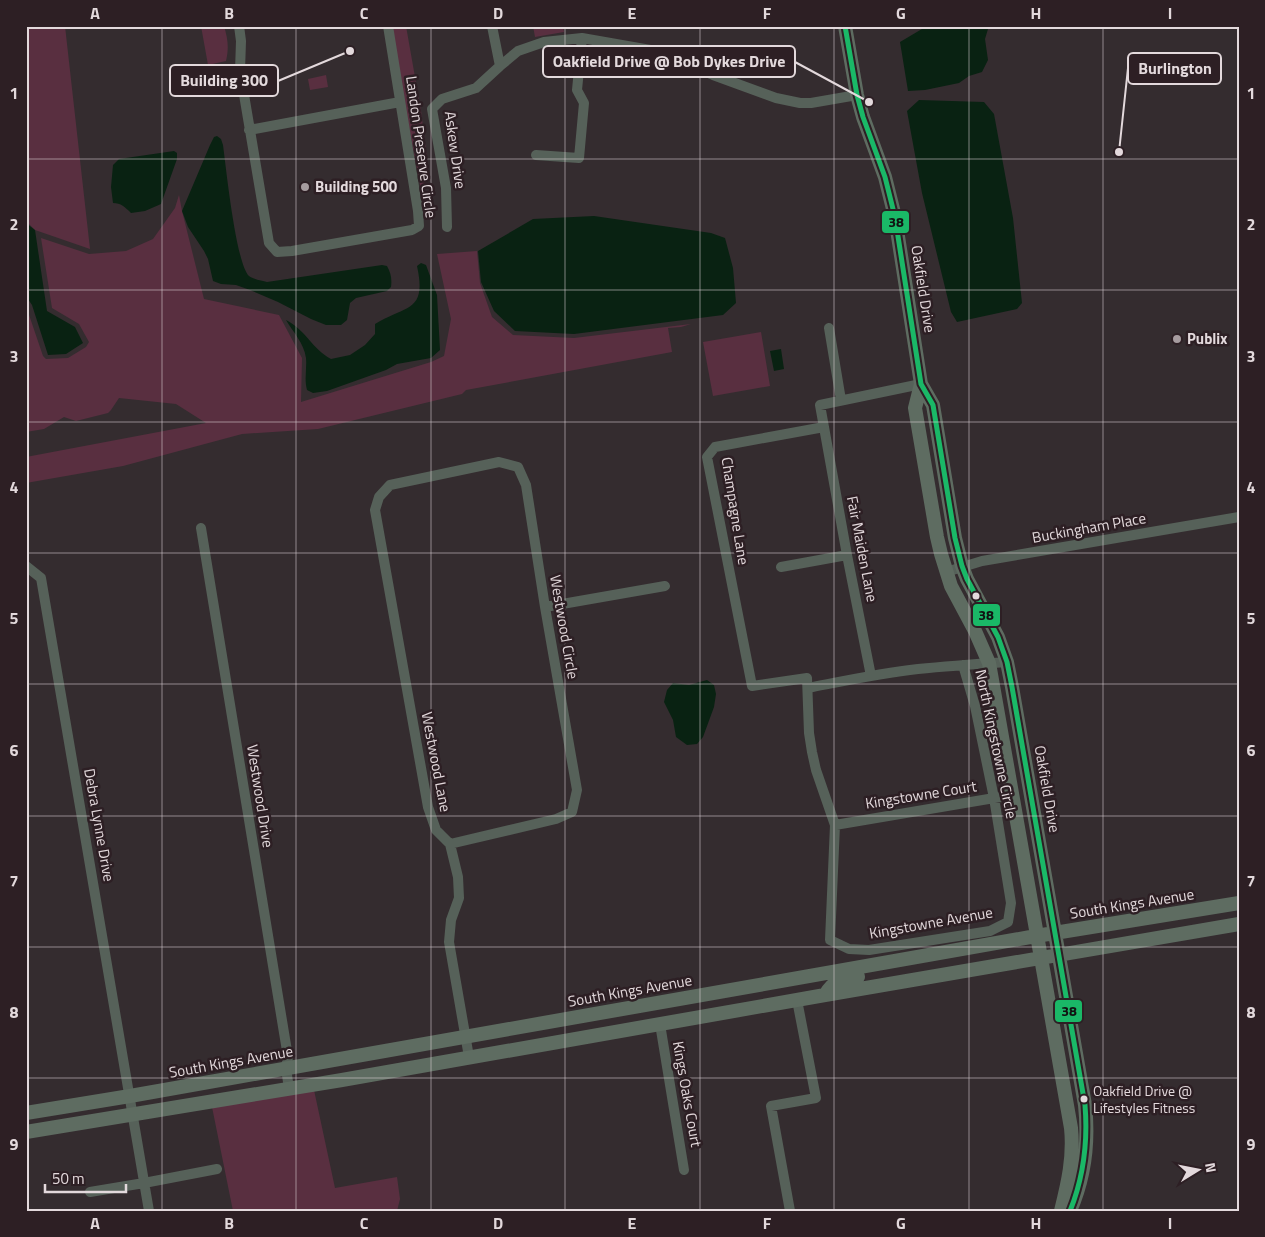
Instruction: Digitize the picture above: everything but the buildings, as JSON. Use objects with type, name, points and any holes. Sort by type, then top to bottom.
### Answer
[{"type":"main road","name":"Oakfield Drive","points":[[845,26],[863,117],[885,177],[895,216],[921,384],[933,405],[955,538],[962,566],[998,637],[1007,662],[1012,688],[1060,955],[1087,1125],[1086,1154],[1078,1190],[1070,1211]]},
{"type":"main road","name":"Oakfield Drive","points":[[921,384],[915,408],[937,537],[946,572],[983,647],[989,664],[1072,1142],[1071,1167],[1061,1211]]},
{"type":"main road","name":"South Kings Avenue","points":[[26,1113],[960,949],[1239,902]]},
{"type":"main road","points":[[26,1132],[290,1089],[1239,924]]},
{"type":"main road","points":[[825,995],[832,984],[843,979],[886,971],[960,949]]},
{"type":"street","name":"Landon Preserve Circle","points":[[239,26],[241,41],[240,71],[249,130],[269,243],[277,252],[412,230],[419,226],[388,26]]},
{"type":"street","points":[[492,26],[500,66],[518,51],[535,45],[544,42],[582,38],[656,51],[713,75],[776,98],[800,104],[858,95]]},
{"type":"street","points":[[536,154],[579,158],[584,103],[577,90],[582,38]]},
{"type":"street","name":"Askew Drive","points":[[447,227],[446,188],[432,109],[442,99],[476,88],[500,66]]},
{"type":"street","points":[[249,130],[400,102]]},
{"type":"street","points":[[828,328],[841,400]]},
{"type":"street","points":[[824,427],[820,405],[921,384]]},
{"type":"street","name":"Fair Maiden Lane","points":[[824,427],[871,676]]},
{"type":"street","name":"Champagne Lane","points":[[808,688],[807,678],[752,686],[707,457],[715,447],[824,427]]},
{"type":"street","name":"Westwood Circle","points":[[379,496],[390,486],[499,462],[518,467],[526,486],[577,790],[572,812],[556,819],[450,844]]},
{"type":"street","name":"Westwood Lane","points":[[379,496],[375,510],[428,807],[436,830],[450,844],[458,877],[459,898],[450,920],[449,942],[469,1057]]},
{"type":"street","name":"Buckingham Place","points":[[946,572],[982,561],[1239,517]]},
{"type":"street","name":"Westwood Drive","points":[[201,528],[288,1057],[286,1068],[290,1089]]},
{"type":"street","points":[[781,567],[847,555]]},
{"type":"street","name":"Debra Lynne Drive","points":[[26,566],[41,578],[149,1211]]},
{"type":"street","points":[[545,607],[665,586]]},
{"type":"street","points":[[963,665],[1007,662]]},
{"type":"street","name":"North Kingstowne Circle","points":[[871,676],[963,665],[975,706],[994,798],[1011,903],[1008,922]]},
{"type":"street","points":[[835,825],[816,770],[812,752],[809,733],[808,688],[871,676]]},
{"type":"street","name":"Kingstowne Court","points":[[835,825],[1012,795]]},
{"type":"street","name":"Kingstowne Avenue","points":[[835,825],[830,940],[849,949],[869,950],[990,931],[1008,922]]},
{"type":"street","points":[[790,1211],[771,1106],[816,1098],[797,1000]]},
{"type":"street","name":"Kings Oaks Court","points":[[660,1024],[684,1170]]},
{"type":"street","points":[[90,1192],[217,1169]]},
{"type":"shaded area","points":[[26,26],[65,26],[90,249],[35,230],[26,221]]},
{"type":"shaded area","points":[[201,26],[224,26],[228,44],[226,61],[208,65]]},
{"type":"shaded area","points":[[392,26],[406,26],[427,158],[423,200],[403,96]]},
{"type":"shaded area","points":[[533,26],[563,26],[564,32],[535,37]]},
{"type":"shaded area","points":[[927,26],[997,26],[988,29],[985,39],[988,60],[982,72],[969,76],[959,83],[925,90],[908,91],[900,42]]},
{"type":"shaded area","points":[[326,75],[328,87],[310,90],[308,79]]},
{"type":"shaded area","points":[[919,100],[984,102],[994,114],[1013,218],[1022,303],[1017,309],[957,322],[951,312],[922,193],[907,111]]},
{"type":"shaded area","points":[[217,136],[221,139],[223,145],[232,214],[240,254],[244,268],[249,276],[267,282],[382,265],[387,266],[391,287],[387,291],[356,298],[350,303],[347,320],[341,325],[326,325],[250,290],[236,285],[221,284],[213,281],[208,259],[188,227],[182,211],[210,145],[214,137]]},
{"type":"shaded area","points":[[174,151],[177,153],[177,159],[161,204],[145,211],[131,213],[123,206],[113,203],[111,187],[113,165],[119,159]]},
{"type":"shaded area","points":[[179,195],[204,299],[279,315],[302,358],[301,402],[431,362],[444,356],[451,319],[437,254],[477,251],[480,283],[492,317],[513,335],[574,338],[691,324],[668,328],[672,352],[466,390],[462,394],[318,429],[242,434],[123,466],[26,483],[26,457],[206,423],[176,404],[119,398],[108,413],[76,421],[64,417],[44,429],[26,432],[26,306],[43,356],[46,359],[68,358],[86,347],[89,342],[79,324],[52,308],[41,238],[89,254],[126,251],[153,239],[175,208]]},
{"type":"shaded area","points":[[594,216],[711,233],[725,238],[733,268],[736,303],[723,315],[574,334],[515,331],[494,311],[481,282],[478,251],[533,219]]},
{"type":"shaded area","points":[[26,223],[35,230],[47,311],[75,327],[83,343],[66,354],[48,355],[32,305],[26,296]]},
{"type":"shaded area","points":[[421,263],[426,265],[437,295],[440,350],[431,358],[397,364],[386,370],[327,391],[313,393],[307,390],[305,353],[301,343],[286,320],[299,329],[324,355],[331,359],[350,355],[365,345],[375,334],[375,324],[412,305],[417,300],[419,281],[417,266]]},
{"type":"shaded area","points":[[761,332],[770,386],[713,396],[703,342]]},
{"type":"shaded area","points":[[781,349],[784,369],[774,371],[770,351]]},
{"type":"shaded area","points":[[707,680],[714,685],[716,694],[714,707],[703,737],[697,744],[687,745],[676,737],[673,720],[664,702],[667,690],[673,683],[689,685]]},
{"type":"shaded area","points":[[314,1090],[335,1188],[397,1177],[400,1199],[397,1211],[233,1211],[212,1107]]},
{"type":"transit line","name":"38","points":[[845,26],[857,95],[885,177],[895,217],[921,384],[933,405],[955,538],[962,566],[998,637],[1007,662],[1012,687],[1085,1105],[1084,1159],[1079,1185],[1070,1211]]},
{"type":"place","name":"Building 300","points":[[350,51]]},
{"type":"place","name":"Oakfield Drive @ Bob Dykes Drive","points":[[869,102]]},
{"type":"place","name":"Burlington","points":[[1119,152]]},
{"type":"place","name":"Building 500","points":[[305,187]]},
{"type":"place","name":"Publix","points":[[1177,339]]},
{"type":"place","name":"Oakfield Drive @ Lifestyles Fitness","points":[[1084,1099]]}]
